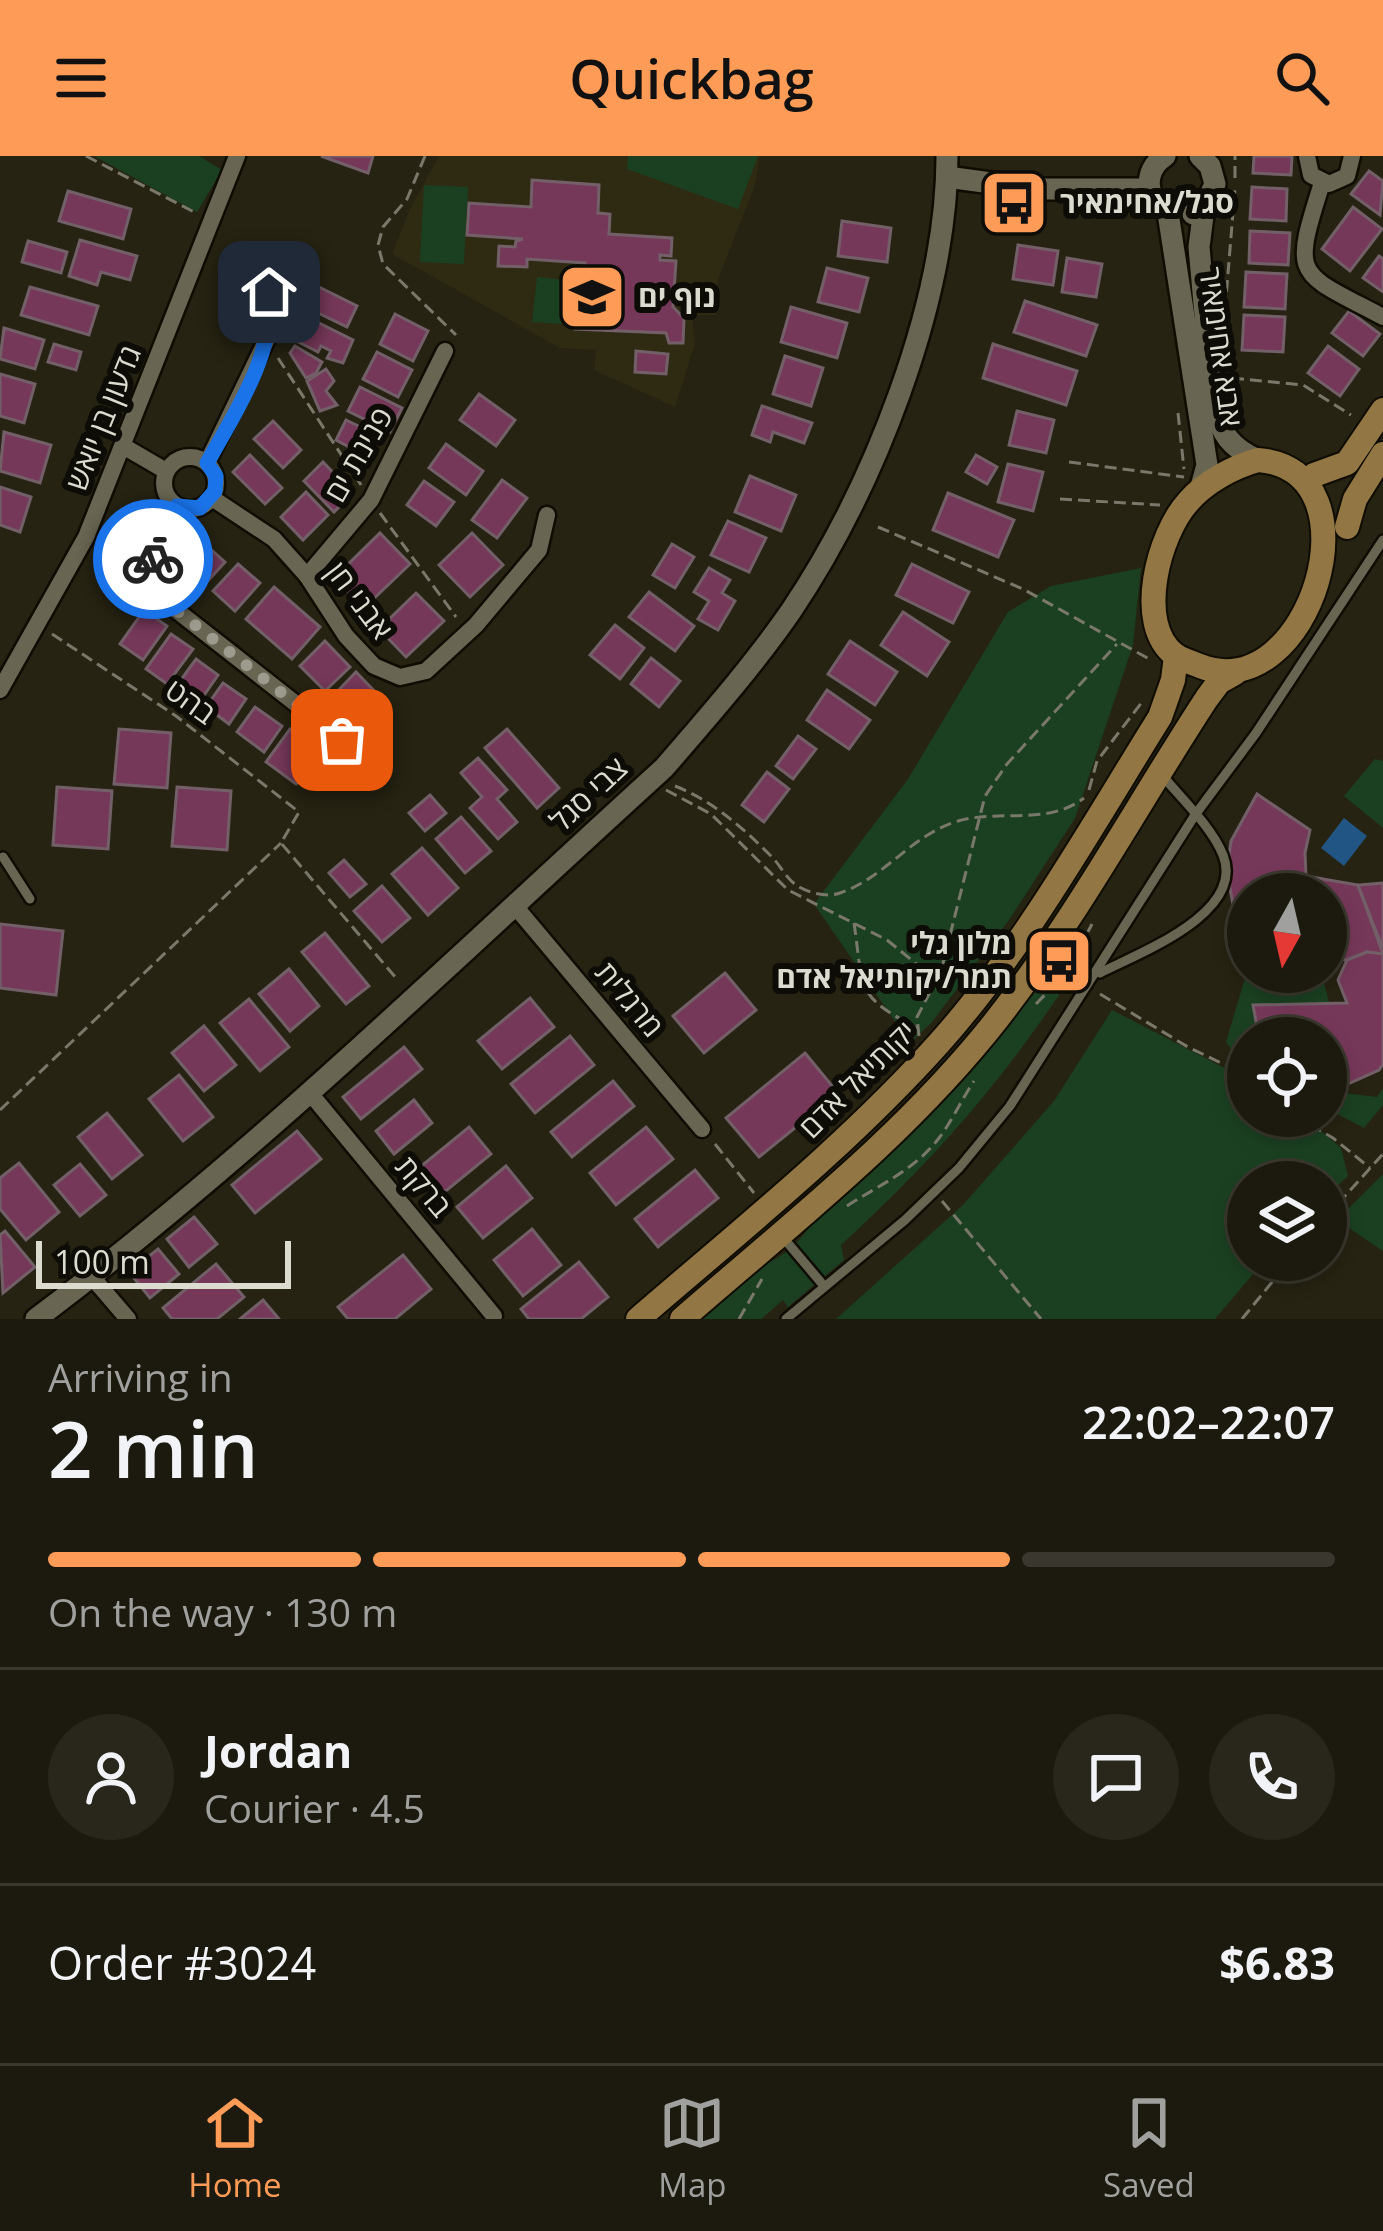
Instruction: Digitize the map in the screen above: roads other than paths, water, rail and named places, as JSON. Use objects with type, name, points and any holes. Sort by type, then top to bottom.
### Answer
[{"type":"main road","points":[[1314,475],[1347,463],[1377,419]]},
{"type":"main road","points":[[1345,535],[1340,508],[1314,475],[1288,462],[1258,460],[1188,486],[1158,566],[1154,603],[1163,658],[1220,673],[1269,661],[1309,622],[1336,574],[1355,499],[1383,454]]},
{"type":"main road","name":"יקותיאל אדם","points":[[638,1319],[760,1203],[895,1090],[944,1038],[1030,921],[1160,717],[1174,680],[1163,658]]},
{"type":"main road","name":"יקותיאל אדם","points":[[682,1319],[912,1114],[996,1020],[1084,897],[1219,682],[1235,673]]},
{"type":"street","name":"גדעון בן יואש","points":[[0,690],[86,537],[237,156]]},
{"type":"street","points":[[1165,156],[1152,169],[1150,189],[1155,202],[1168,213],[1188,215],[1204,208]]},
{"type":"street","points":[[1307,156],[1311,175],[1322,183],[1336,183],[1347,176],[1352,156]]},
{"type":"street","name":"אבא אחימאיר","points":[[1207,159],[1215,184],[1204,208],[1199,248],[1213,405],[1219,428],[1235,450],[1258,460]]},
{"type":"street","points":[[947,166],[1036,189],[1150,189]]},
{"type":"street","name":"צבי סגל","points":[[36,1319],[310,1093],[664,768],[791,610],[874,452],[915,351],[929,292],[947,166]]},
{"type":"street","points":[[1322,183],[1303,244],[1304,266],[1322,284],[1383,316]]},
{"type":"street","name":"אבא אחימאיר","points":[[1168,213],[1207,465],[1188,486]]},
{"type":"street","points":[[207,463],[266,341],[272,317],[266,266]]},
{"type":"street","name":"פנינת ים","points":[[307,576],[371,500],[445,351]]},
{"type":"street","points":[[123,446],[166,471]]},
{"type":"street","points":[[185,457],[207,463],[216,476],[212,497],[200,508],[177,506],[164,487],[166,471],[185,457]]},
{"type":"street","name":"אבני חן","points":[[212,497],[274,539],[307,576],[346,636],[374,666],[400,677],[426,671],[476,625],[539,550],[547,515]]},
{"type":"street","points":[[177,506],[154,552],[150,575],[158,596],[342,740]]},
{"type":"street","name":"מרגלית","points":[[514,905],[702,1129]]},
{"type":"street","name":"ברקת","points":[[310,1093],[494,1316]]},
{"type":"street","points":[[92,1277],[128,1319]]},
{"type":"lane","points":[[786,1319],[934,1192],[1010,1106],[1195,815],[1256,733],[1383,540]]},
{"type":"lane","points":[[1095,976],[1184,930],[1219,900],[1226,883],[1225,858],[1160,772]]},
{"type":"lane","points":[[3,857],[30,898]]},
{"type":"lane","points":[[760,1203],[824,1286]]},
{"type":"water","points":[[1344,818],[1367,836],[1344,866],[1321,848]]},
{"type":"place","name":"סגל/אחימאיר","points":[[1014,203]]},
{"type":"place","name":"נוף ים","points":[[592,297]]},
{"type":"place","name":"מלון גלי תמר/יקותיאל אדם","points":[[1059,961]]}]
